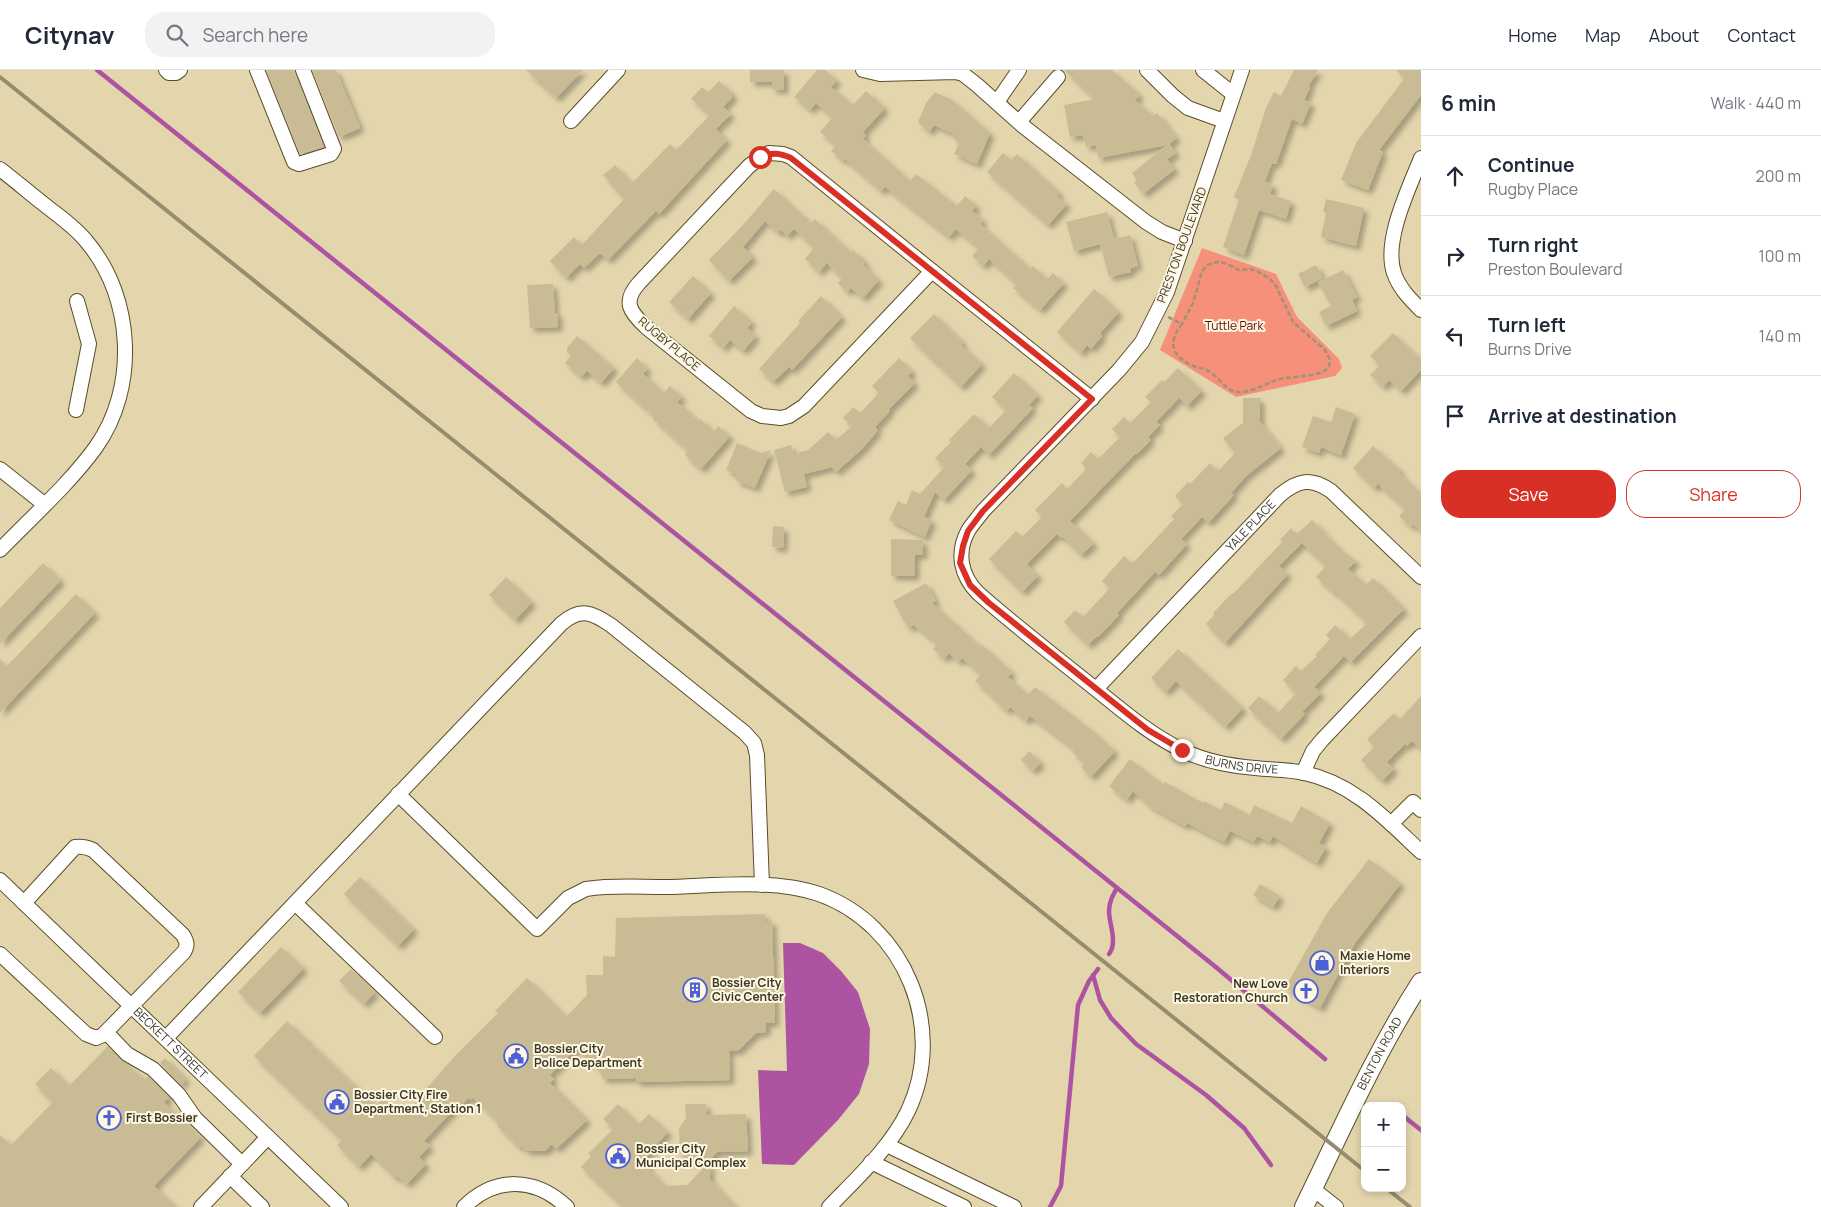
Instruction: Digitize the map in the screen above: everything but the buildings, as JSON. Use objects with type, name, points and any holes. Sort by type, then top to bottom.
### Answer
[{"type":"main road","name":"BENTON ROAD","points":[[1304,1207],[1348,1115],[1419,991]]},
{"type":"street","points":[[166,70],[169,73],[176,74],[180,70]]},
{"type":"street","points":[[256,70],[294,162],[299,164],[331,154],[334,149],[303,70]]},
{"type":"street","points":[[571,121],[618,70]]},
{"type":"street","points":[[863,70],[880,74],[956,72],[963,74],[1019,122],[1146,222],[1162,232],[1185,241]]},
{"type":"street","points":[[997,102],[1018,70]]},
{"type":"street","points":[[1147,70],[1188,108],[1224,121]]},
{"type":"street","points":[[1203,70],[1233,94]]},
{"type":"street","name":"PRESTON BOULEVARD","points":[[960,563],[968,531],[983,511],[1092,399],[1142,342],[1167,292],[1242,70]]},
{"type":"street","points":[[1019,122],[1058,77]]},
{"type":"street","name":"RUGBY PLACE","points":[[932,271],[804,406],[797,412],[781,418],[762,416],[742,404],[646,327],[632,312],[629,305],[630,297],[639,283],[749,166],[760,157],[769,154],[783,154],[791,158],[1092,399]]},
{"type":"street","points":[[1421,158],[1397,222],[1391,261],[1399,285],[1421,310]]},
{"type":"street","points":[[0,169],[67,223],[87,242],[102,263],[114,288],[122,314],[125,342],[124,369],[119,396],[110,422],[96,446],[80,468],[0,550]]},
{"type":"street","points":[[76,410],[89,344],[77,301]]},
{"type":"street","points":[[0,469],[44,504]]},
{"type":"street","name":"YALE PLACE","points":[[1096,689],[1280,495],[1292,485],[1314,482],[1331,491],[1421,577]]},
{"type":"street","name":"BURNS DRIVE","points":[[960,563],[970,585],[978,593],[1148,730],[1200,758],[1234,766],[1303,772],[1349,790],[1372,807],[1421,852]]},
{"type":"street","points":[[166,1038],[561,624],[577,614],[592,614],[612,626],[745,734],[754,744],[762,885]]},
{"type":"street","points":[[1303,772],[1313,751],[1322,740],[1421,636]]},
{"type":"street","points":[[398,794],[537,929],[568,898],[586,889],[762,885],[806,890],[830,899],[853,911],[865,920],[885,940],[910,978],[919,1003],[923,1029],[922,1068],[912,1104],[901,1125],[872,1162],[829,1207]]},
{"type":"street","points":[[1391,824],[1413,802],[1421,810]]},
{"type":"street","points":[[0,954],[86,1034],[96,1038],[106,1032],[184,952],[187,942],[183,935],[93,850],[82,846],[75,847],[24,903]]},
{"type":"street","name":"BECKETT STREET","points":[[0,880],[341,1207]]},
{"type":"street","points":[[295,903],[434,1037]]},
{"type":"street","points":[[106,1032],[127,1054],[153,1069],[179,1095],[195,1118],[242,1164]]},
{"type":"street","points":[[201,1207],[268,1137]]},
{"type":"street","points":[[887,1144],[992,1202],[1014,1207]]},
{"type":"street","points":[[872,1162],[964,1207]]},
{"type":"street","points":[[230,1176],[262,1207]]},
{"type":"street","points":[[464,1207],[472,1199],[488,1189],[514,1184],[543,1189],[566,1207]]},
{"type":"street","points":[[1313,1189],[1336,1207]]},
{"type":"path","points":[[1217,262],[1225,263],[1239,270],[1250,269],[1270,279],[1276,286],[1293,322],[1325,350],[1328,355],[1329,364],[1326,369],[1315,375],[1300,375],[1278,379],[1262,387],[1239,392],[1231,391],[1210,372],[1195,366],[1176,354],[1172,346],[1174,337],[1182,324],[1193,303],[1202,271],[1207,265],[1217,262]]},
{"type":"path","points":[[1158,311],[1182,324]]},
{"type":"green space","name":"Tuttle Park","points":[[1202,248],[1276,274],[1297,317],[1339,359],[1342,368],[1335,376],[1236,397],[1160,350]]},
{"type":"shaded area","points":[[783,943],[800,943],[823,953],[858,992],[870,1029],[869,1064],[859,1094],[838,1120],[794,1165],[762,1164],[758,1070],[787,1071]]},
{"type":"waterway","points":[[97,70],[1217,968],[1325,1059]]},
{"type":"waterway","points":[[1109,954],[1113,944],[1109,908],[1117,888]]},
{"type":"waterway","points":[[1050,1207],[1061,1186],[1078,1005],[1089,981],[1098,969]]},
{"type":"waterway","points":[[1093,975],[1100,1000],[1111,1018],[1136,1044],[1206,1095],[1244,1128],[1271,1165]]},
{"type":"waterway","points":[[1406,1118],[1421,1130]]},
{"type":"railway","points":[[0,77],[1361,1168]]},
{"type":"railway","points":[[1391,1192],[1410,1207]]},
{"type":"place","name":"Maxie Home Interiors","points":[[1322,963]]},
{"type":"place","name":"Bossier City Civic Center","points":[[695,990]]},
{"type":"place","name":"New Love Restoration Church","points":[[1306,991]]},
{"type":"place","name":"Bossier City Police Department","points":[[516,1056]]},
{"type":"place","name":"Bossier City Fire Department, Station 1","points":[[337,1102]]},
{"type":"place","name":"First Bossier","points":[[109,1118]]},
{"type":"place","name":"Bossier City Municipal Complex","points":[[618,1156]]},
{"type":"route","points":[[760,157],[776,153],[791,158],[1092,399],[983,511],[968,531],[960,563],[970,585],[989,603],[1148,730],[1182,750]]}]
